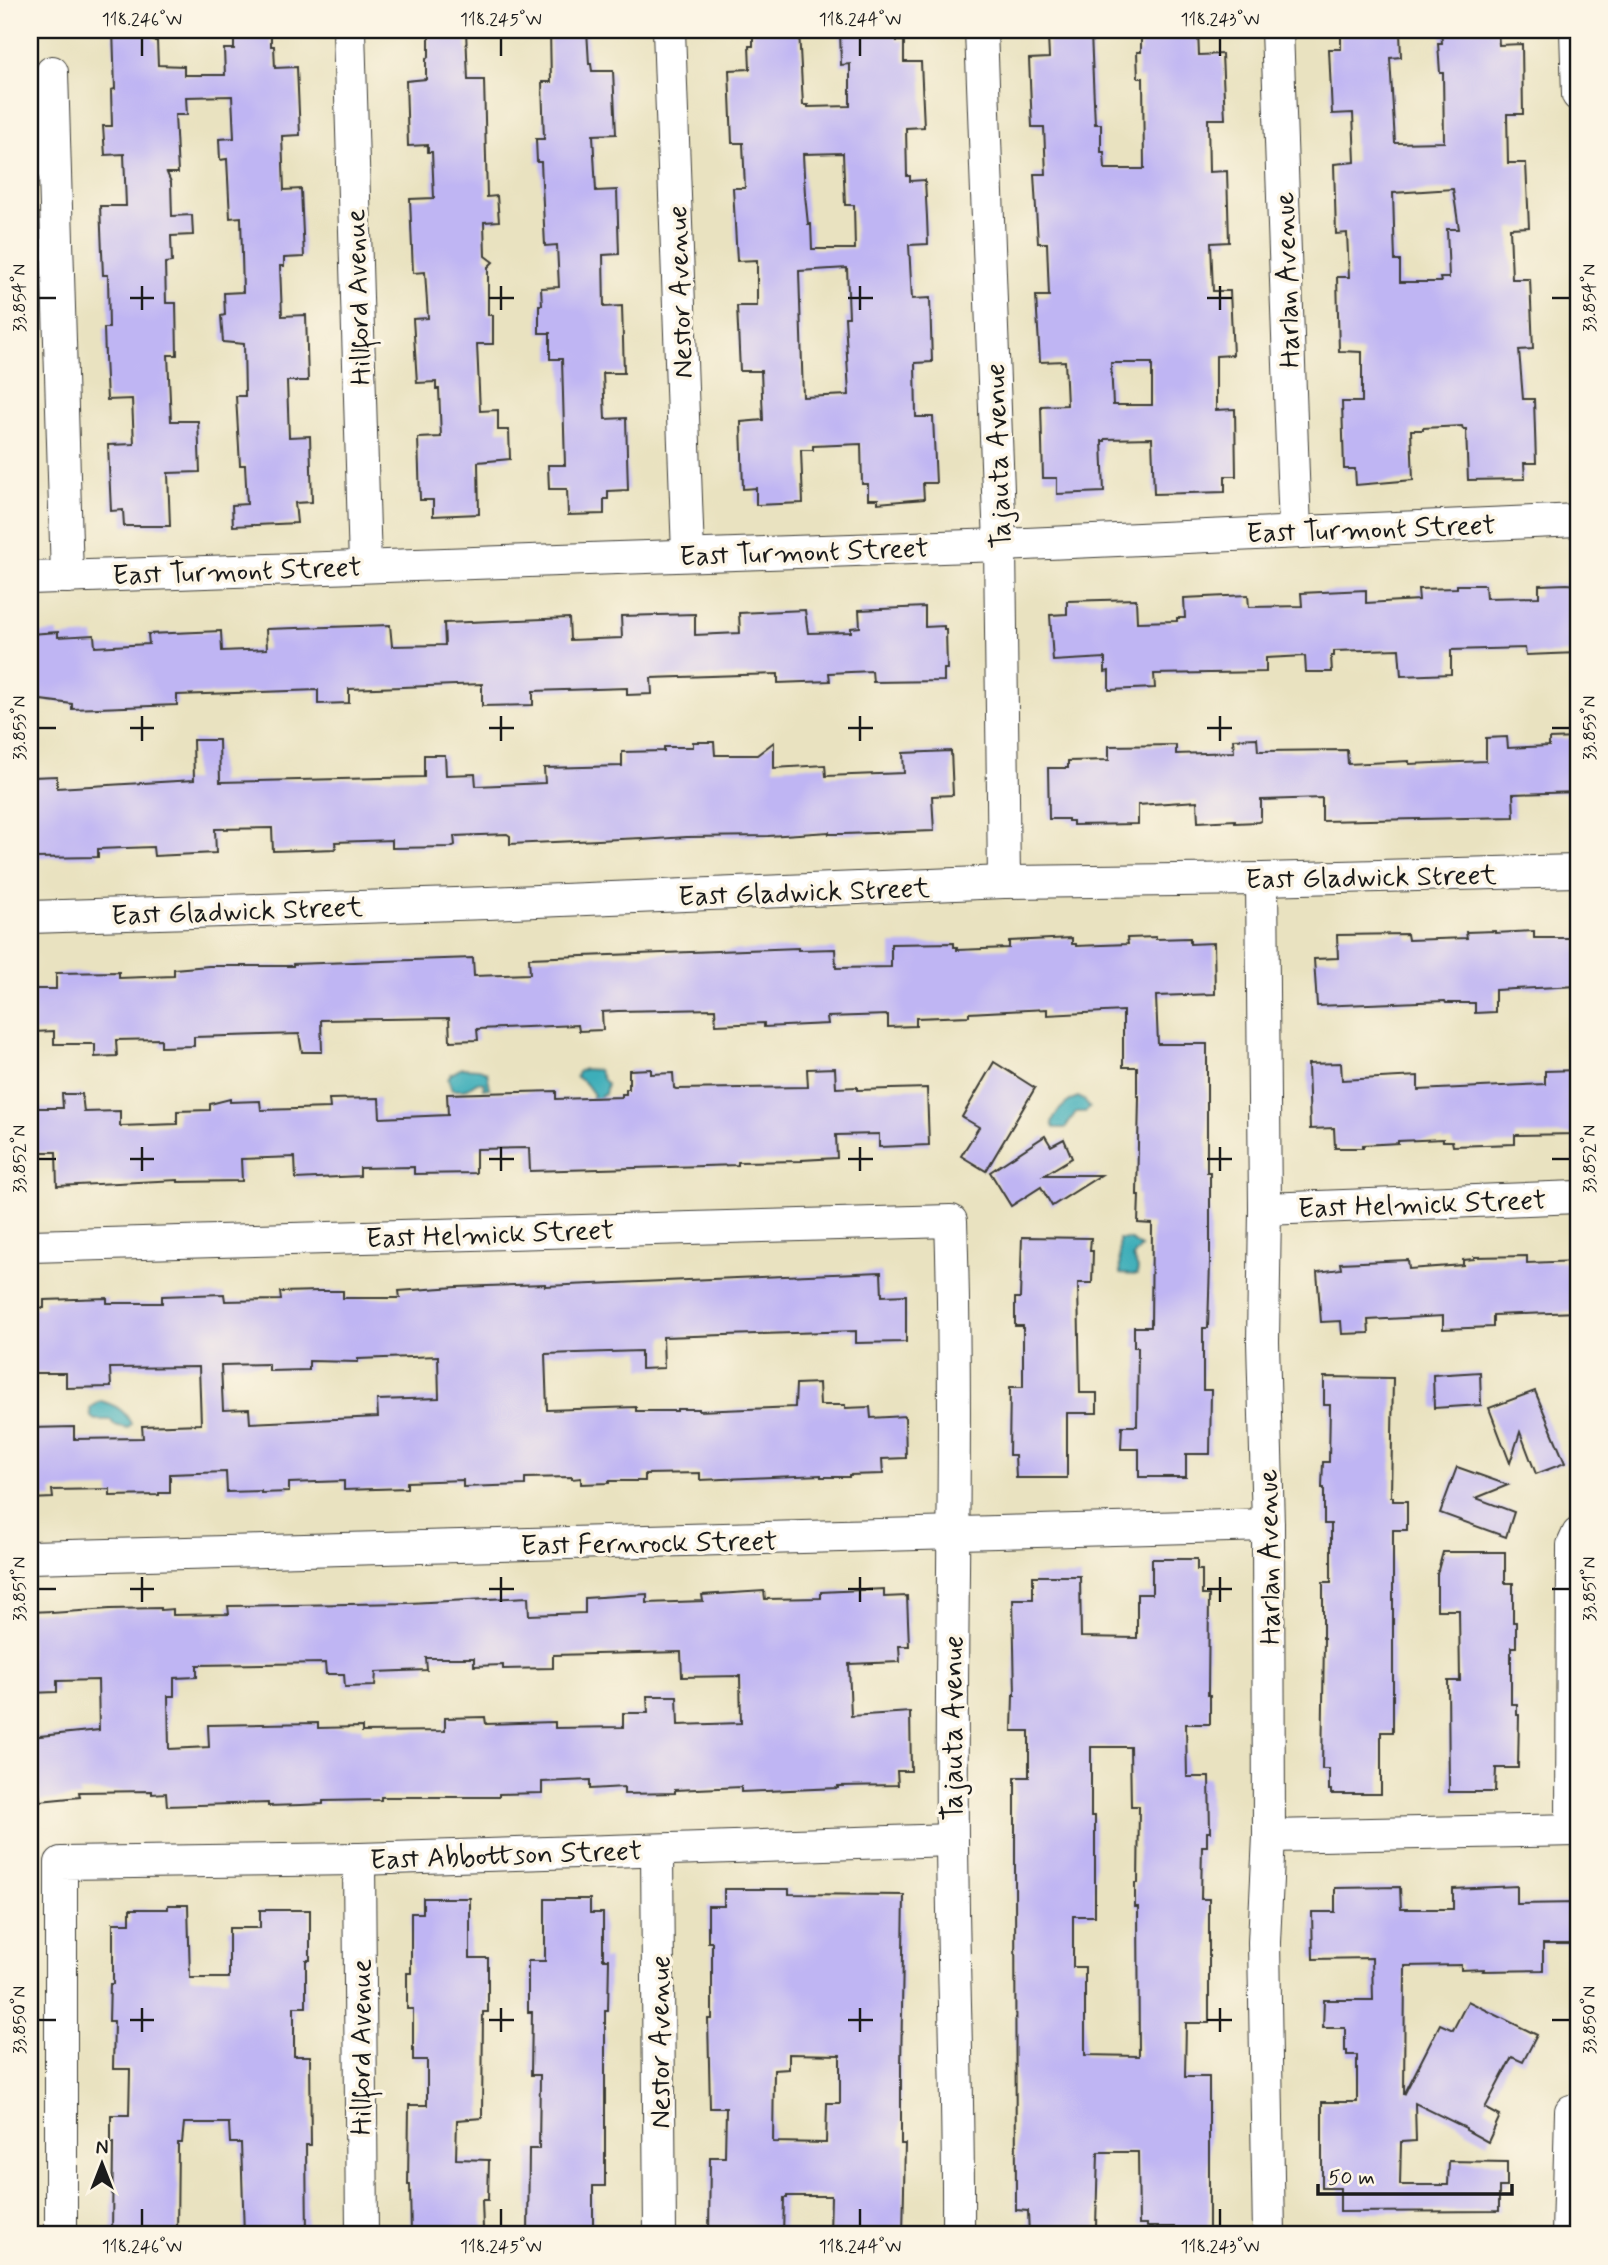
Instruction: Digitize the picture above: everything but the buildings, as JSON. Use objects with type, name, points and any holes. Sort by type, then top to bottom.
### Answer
[{"type":"street","name":"Hillford Avenue","points":[[349,30],[365,565]]},
{"type":"street","name":"Nestor Avenue","points":[[670,30],[688,554]]},
{"type":"street","name":"Tajauta Avenue","points":[[981,30],[1000,545],[1004,882]]},
{"type":"street","name":"Harlan Avenue","points":[[1277,30],[1295,531]]},
{"type":"street","points":[[1576,30],[1578,95]]},
{"type":"street","points":[[52,72],[67,577]]},
{"type":"street","name":"East Turmont Street","points":[[30,578],[1000,545],[1578,520]]},
{"type":"street","name":"East Gladwick Street","points":[[30,917],[516,902],[1004,882],[1578,871]]},
{"type":"street","name":"Harlan Avenue","points":[[1262,879],[1269,1836],[1264,1942],[1269,2235]]},
{"type":"street","name":"East Helmick Street","points":[[1265,1209],[1578,1197]]},
{"type":"street","name":"Tajauta Avenue","points":[[951,1221],[955,1342],[952,1840],[958,2235]]},
{"type":"street","name":"East Helmick Street","points":[[30,1245],[951,1221]]},
{"type":"street","name":"East Fernrock Street","points":[[30,1557],[1268,1525]]},
{"type":"street","points":[[1269,1836],[1575,1830],[1573,1545],[1578,1534]]},
{"type":"street","name":"East Abbottson Street","points":[[61,2235],[61,1863],[359,1859],[952,1840]]},
{"type":"street","name":"Nestor Avenue","points":[[657,1850],[660,2235]]},
{"type":"street","name":"Hillford Avenue","points":[[359,1859],[362,2235]]},
{"type":"street","points":[[1568,2235],[1571,2111]]},
{"type":"water","points":[[462,1068],[487,1072],[490,1088],[483,1089],[484,1083],[477,1082],[465,1090],[452,1090],[448,1079]]},
{"type":"water","points":[[584,1069],[598,1070],[607,1084],[605,1094],[600,1099],[592,1098],[594,1095],[586,1084],[576,1077],[578,1072]]},
{"type":"water","points":[[1078,1097],[1090,1108],[1085,1112],[1076,1112],[1065,1128],[1054,1128],[1052,1123],[1059,1111]]},
{"type":"water","points":[[1119,1239],[1131,1240],[1141,1247],[1133,1257],[1138,1269],[1137,1275],[1120,1274]]},
{"type":"water","points":[[101,1401],[123,1412],[131,1424],[128,1428],[114,1425],[111,1420],[95,1420],[91,1417],[90,1408]]}]
